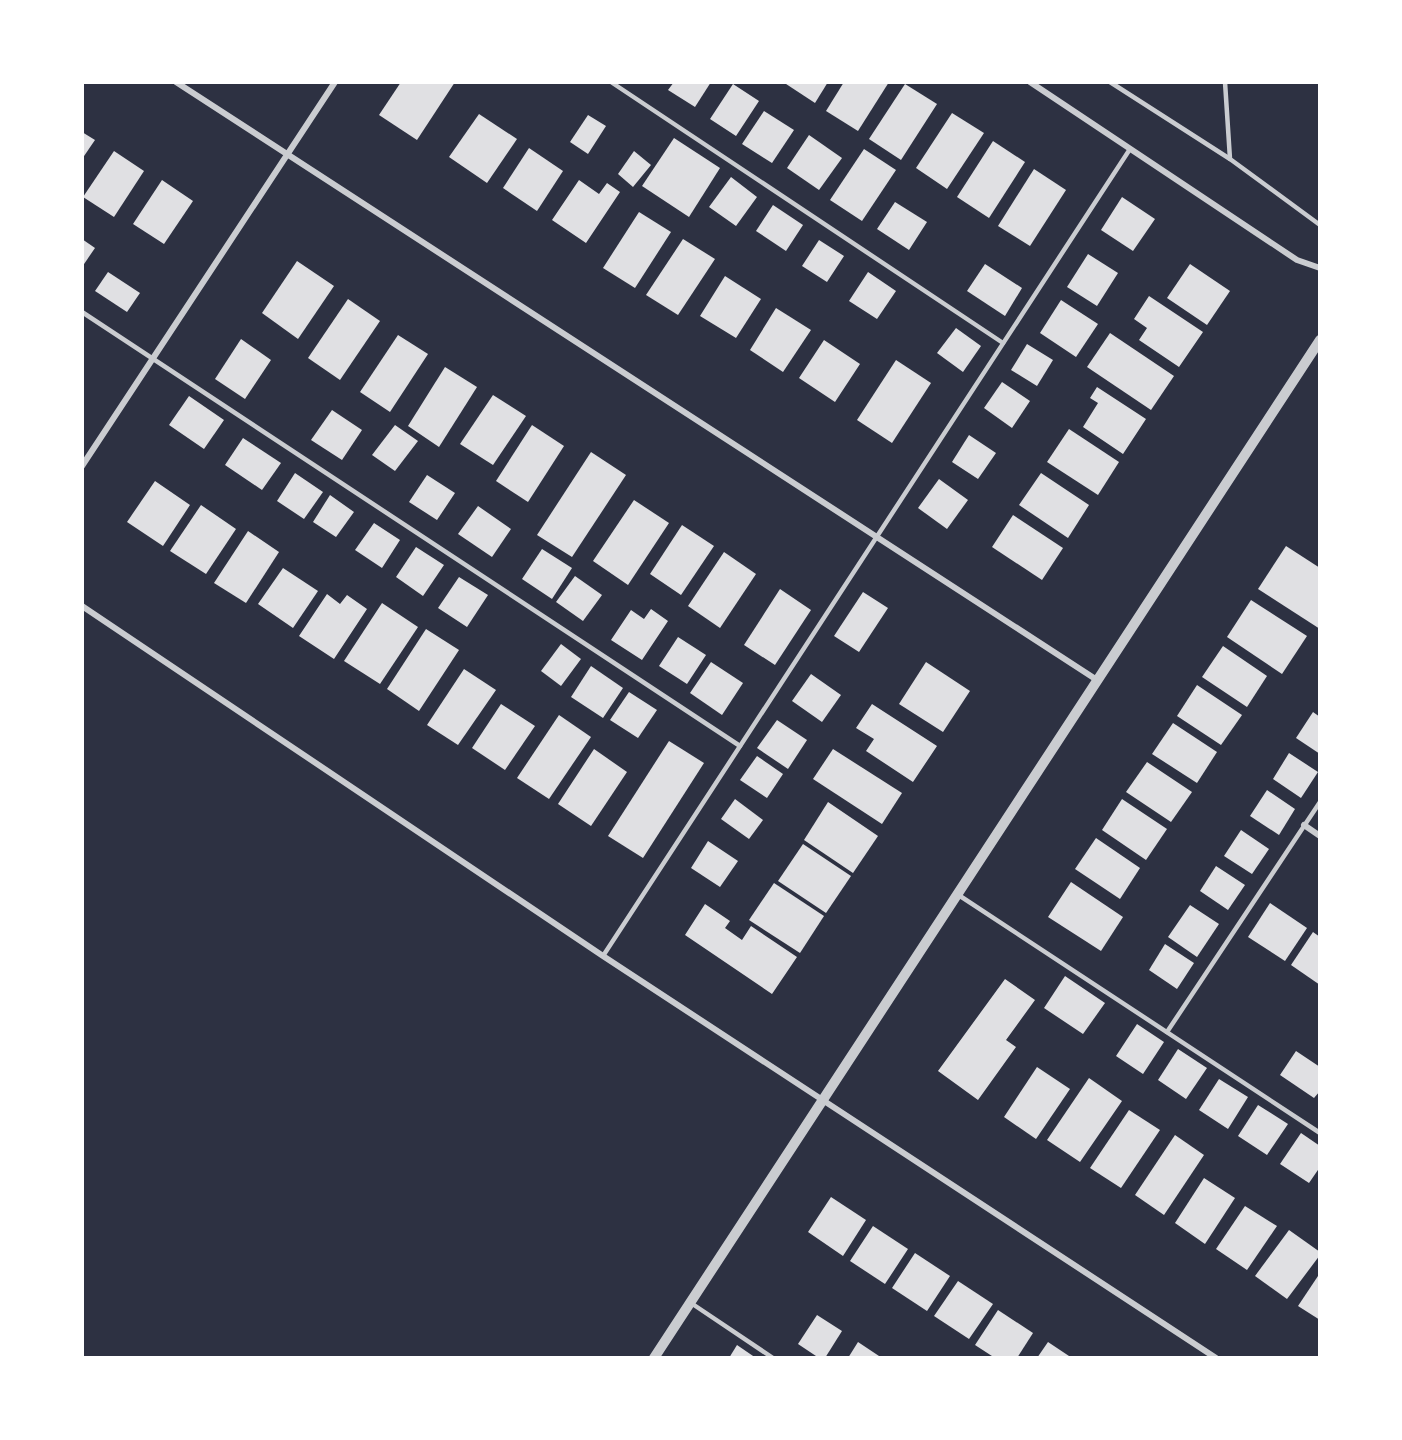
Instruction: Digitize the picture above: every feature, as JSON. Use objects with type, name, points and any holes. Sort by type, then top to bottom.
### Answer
[{"type":"street","points":[[176,82],[1097,680]]},
{"type":"street","points":[[82,466],[335,82]]},
{"type":"street","points":[[1030,82],[1297,260],[1320,268]]},
{"type":"street","points":[[654,1358],[1320,340]]},
{"type":"street","points":[[82,606],[603,956],[1216,1358]]},
{"type":"street","points":[[1304,825],[1320,836]]},
{"type":"lane","points":[[611,82],[1003,343]]},
{"type":"lane","points":[[1110,82],[1230,159],[1320,225]]},
{"type":"lane","points":[[1225,82],[1230,159]]},
{"type":"lane","points":[[603,956],[1130,149]]},
{"type":"lane","points":[[82,312],[740,746]]},
{"type":"lane","points":[[1167,1032],[1320,802]]},
{"type":"lane","points":[[957,894],[1320,1133]]},
{"type":"lane","points":[[690,1302],[773,1358]]},
{"type":"building","points":[[401,82],[455,82],[417,140],[379,115]]},
{"type":"building","points":[[674,82],[711,82],[695,107],[668,90]]},
{"type":"building","points":[[783,82],[828,82],[815,103]]},
{"type":"building","points":[[844,82],[889,82],[858,131],[826,111]]},
{"type":"building","points":[[733,84],[759,101],[736,136],[710,119]]},
{"type":"building","points":[[905,84],[937,104],[901,160],[869,139]]},
{"type":"building","points":[[764,111],[794,130],[772,163],[742,144]]},
{"type":"building","points":[[952,113],[984,133],[947,189],[916,168]]},
{"type":"building","points":[[479,114],[517,139],[487,183],[449,157]]},
{"type":"building","points":[[588,115],[606,126],[588,154],[570,142]]},
{"type":"building","points":[[82,132],[95,140],[82,159]]},
{"type":"building","points":[[809,135],[842,158],[819,190],[787,168]]},
{"type":"building","points":[[674,138],[720,168],[689,217],[642,186]]},
{"type":"building","points":[[993,141],[1025,162],[989,218],[957,197]]},
{"type":"building","points":[[529,148],[563,171],[537,211],[503,188]]},
{"type":"building","points":[[864,149],[896,170],[862,221],[830,200]]},
{"type":"building","points":[[114,151],[144,171],[114,217],[83,197]]},
{"type":"building","points":[[634,151],[651,165],[633,187],[618,174]]},
{"type":"building","points":[[1034,169],[1066,190],[1030,246],[998,226]]},
{"type":"building","points":[[731,177],[757,197],[736,226],[709,207]]},
{"type":"building","points":[[162,180],[193,201],[164,244],[133,224]]},
{"type":"building","points":[[579,180],[599,194],[607,183],[620,192],[586,243],[552,220]]},
{"type":"building","points":[[1122,197],[1155,219],[1133,251],[1101,230]]},
{"type":"building","points":[[895,202],[927,222],[909,250],[877,229]]},
{"type":"building","points":[[773,205],[803,225],[786,251],[756,231]]},
{"type":"building","points":[[639,212],[671,232],[635,288],[603,268]]},
{"type":"building","points":[[82,239],[95,248],[82,267]]},
{"type":"building","points":[[683,239],[715,259],[678,315],[646,295]]},
{"type":"building","points":[[819,240],[844,256],[827,282],[802,266]]},
{"type":"building","points":[[1088,254],[1118,273],[1097,306],[1067,287]]},
{"type":"building","points":[[297,261],[334,286],[298,339],[262,313]]},
{"type":"building","points":[[985,264],[1022,288],[1005,316],[967,291]]},
{"type":"building","points":[[1190,264],[1230,291],[1207,325],[1167,298]]},
{"type":"building","points":[[108,272],[140,293],[127,312],[95,291]]},
{"type":"building","points":[[868,272],[896,291],[877,319],[849,301]]},
{"type":"building","points":[[725,276],[761,299],[736,338],[700,316]]},
{"type":"building","points":[[1149,296],[1203,332],[1179,367],[1139,340],[1147,328],[1134,319]]},
{"type":"building","points":[[348,299],[380,321],[340,380],[308,358]]},
{"type":"building","points":[[1061,300],[1098,324],[1076,357],[1040,333]]},
{"type":"building","points":[[776,308],[811,330],[783,372],[750,350]]},
{"type":"building","points":[[956,328],[981,346],[963,372],[937,353]]},
{"type":"building","points":[[1110,333],[1174,376],[1151,410],[1087,367]]},
{"type":"building","points":[[398,335],[428,354],[390,412],[360,392]]},
{"type":"building","points":[[241,339],[271,360],[245,399],[215,379]]},
{"type":"building","points":[[824,340],[860,364],[835,402],[799,378]]},
{"type":"building","points":[[1027,344],[1053,360],[1037,386],[1011,370]]},
{"type":"building","points":[[896,360],[931,383],[892,443],[857,420]]},
{"type":"building","points":[[445,367],[477,387],[439,447],[408,426]]},
{"type":"building","points":[[1002,382],[1030,401],[1012,428],[984,408]]},
{"type":"building","points":[[1097,387],[1146,419],[1123,454],[1083,427],[1098,403],[1090,398]]},
{"type":"building","points":[[493,395],[526,416],[493,465],[460,444]]},
{"type":"building","points":[[189,396],[224,420],[204,449],[169,425]]},
{"type":"building","points":[[332,410],[362,430],[342,460],[311,440]]},
{"type":"building","points":[[395,425],[418,441],[395,471],[372,455]]},
{"type":"building","points":[[532,425],[564,446],[528,502],[496,481]]},
{"type":"building","points":[[1069,429],[1119,462],[1098,495],[1047,462]]},
{"type":"building","points":[[969,435],[996,453],[978,479],[952,462]]},
{"type":"building","points":[[243,438],[281,463],[262,490],[225,465]]},
{"type":"building","points":[[591,452],[626,475],[572,557],[537,535]]},
{"type":"building","points":[[295,473],[323,492],[304,519],[277,501]]},
{"type":"building","points":[[1041,473],[1089,505],[1068,538],[1019,505]]},
{"type":"building","points":[[427,475],[455,493],[437,520],[409,502]]},
{"type":"building","points":[[939,479],[968,500],[947,529],[918,508]]},
{"type":"building","points":[[155,481],[190,505],[163,546],[127,522]]},
{"type":"building","points":[[330,495],[354,512],[336,537],[313,522]]},
{"type":"building","points":[[634,500],[669,523],[628,585],[593,561]]},
{"type":"building","points":[[201,505],[236,529],[206,574],[170,551]]},
{"type":"building","points":[[478,506],[511,529],[492,557],[458,534]]},
{"type":"building","points":[[1013,515],[1063,548],[1042,580],[992,547]]},
{"type":"building","points":[[374,523],[400,540],[382,568],[355,550]]},
{"type":"building","points":[[682,525],[714,546],[681,595],[650,574]]},
{"type":"building","points":[[248,531],[279,552],[246,603],[214,583]]},
{"type":"building","points":[[1286,546],[1320,568],[1320,629],[1258,589]]},
{"type":"building","points":[[416,547],[444,565],[423,596],[396,577]]},
{"type":"building","points":[[542,549],[572,568],[552,599],[522,579]]},
{"type":"building","points":[[724,552],[756,574],[720,628],[688,606]]},
{"type":"building","points":[[283,568],[318,591],[293,628],[258,604]]},
{"type":"building","points":[[575,576],[602,595],[583,621],[556,602]]},
{"type":"building","points":[[459,577],[488,595],[467,627],[438,608]]},
{"type":"building","points":[[780,589],[811,610],[775,665],[744,645]]},
{"type":"building","points":[[863,592],[888,608],[859,652],[834,636]]},
{"type":"building","points":[[327,594],[340,604],[347,595],[367,609],[334,659],[299,636]]},
{"type":"building","points":[[1251,600],[1307,636],[1282,674],[1227,637]]},
{"type":"building","points":[[382,603],[418,627],[380,684],[344,661]]},
{"type":"building","points":[[651,609],[668,621],[642,660],[611,640],[631,610],[644,619]]},
{"type":"building","points":[[426,629],[459,650],[419,711],[387,689]]},
{"type":"building","points":[[678,637],[706,655],[687,684],[659,666]]},
{"type":"building","points":[[561,644],[581,659],[561,686],[541,671]]},
{"type":"building","points":[[1223,646],[1267,676],[1247,707],[1202,677]]},
{"type":"building","points":[[711,662],[743,683],[722,715],[690,693]]},
{"type":"building","points":[[926,662],[970,691],[943,732],[899,704]]},
{"type":"building","points":[[591,666],[623,688],[603,718],[571,697]]},
{"type":"building","points":[[464,669],[496,690],[458,745],[427,725]]},
{"type":"building","points":[[811,674],[841,695],[822,722],[792,701]]},
{"type":"building","points":[[1197,685],[1242,715],[1221,745],[1177,716]]},
{"type":"building","points":[[629,692],[657,710],[638,738],[610,720]]},
{"type":"building","points":[[501,704],[535,726],[505,770],[472,748]]},
{"type":"building","points":[[872,704],[937,746],[913,782],[866,751],[874,739],[856,728]]},
{"type":"building","points":[[1313,712],[1320,717],[1320,754],[1296,738]]},
{"type":"building","points":[[559,715],[591,737],[549,799],[517,778]]},
{"type":"building","points":[[777,720],[807,740],[788,769],[757,748]]},
{"type":"building","points":[[1173,723],[1217,752],[1197,783],[1152,754]]},
{"type":"building","points":[[669,741],[704,763],[643,858],[608,836]]},
{"type":"building","points":[[594,749],[627,772],[591,826],[558,804]]},
{"type":"building","points":[[833,749],[902,793],[882,824],[813,779]]},
{"type":"building","points":[[1289,753],[1318,772],[1301,798],[1273,779]]},
{"type":"building","points":[[757,756],[783,774],[767,798],[740,780]]},
{"type":"building","points":[[1147,762],[1192,792],[1171,822],[1126,792]]},
{"type":"building","points":[[1267,790],[1295,809],[1279,835],[1250,816]]},
{"type":"building","points":[[735,799],[763,820],[749,839],[721,819]]},
{"type":"building","points":[[1122,799],[1167,829],[1146,860],[1102,830]]},
{"type":"building","points":[[828,802],[878,836],[853,873],[804,840]]},
{"type":"building","points":[[1241,830],[1269,849],[1252,874],[1224,856]]},
{"type":"building","points":[[1096,838],[1140,868],[1120,899],[1075,869]]},
{"type":"building","points":[[708,841],[738,861],[720,887],[691,868]]},
{"type":"building","points":[[803,844],[851,876],[826,913],[778,881]]},
{"type":"building","points":[[1216,866],[1245,885],[1228,910],[1200,891]]},
{"type":"building","points":[[1071,882],[1123,917],[1101,951],[1048,917]]},
{"type":"building","points":[[774,883],[824,916],[800,953],[749,920]]},
{"type":"building","points":[[1270,903],[1307,928],[1285,961],[1248,937]]},
{"type":"building","points":[[705,904],[730,921],[725,928],[742,940],[751,926],[797,957],[772,994],[685,935]]},
{"type":"building","points":[[1190,905],[1219,924],[1197,957],[1168,937]]},
{"type":"building","points":[[1313,932],[1320,937],[1320,985],[1291,965]]},
{"type":"building","points":[[1165,944],[1194,963],[1177,989],[1149,970]]},
{"type":"building","points":[[1065,976],[1105,1003],[1083,1034],[1044,1008]]},
{"type":"building","points":[[1005,979],[1035,1000],[1006,1040],[1016,1047],[978,1100],[938,1071]]},
{"type":"building","points":[[1137,1024],[1164,1042],[1143,1074],[1116,1056]]},
{"type":"building","points":[[1178,1049],[1207,1068],[1186,1099],[1158,1080]]},
{"type":"building","points":[[1296,1051],[1320,1067],[1320,1091],[1314,1098],[1280,1075]]},
{"type":"building","points":[[1037,1067],[1070,1089],[1036,1139],[1004,1117]]},
{"type":"building","points":[[1089,1078],[1122,1101],[1080,1162],[1047,1140]]},
{"type":"building","points":[[1219,1079],[1248,1097],[1228,1129],[1199,1110]]},
{"type":"building","points":[[1258,1105],[1288,1124],[1267,1155],[1238,1136]]},
{"type":"building","points":[[1129,1110],[1160,1130],[1121,1188],[1090,1168]]},
{"type":"building","points":[[1301,1133],[1320,1146],[1320,1167],[1309,1183],[1280,1164]]},
{"type":"building","points":[[1175,1135],[1204,1155],[1164,1215],[1135,1195]]},
{"type":"building","points":[[1204,1178],[1235,1198],[1205,1244],[1175,1223]]},
{"type":"building","points":[[831,1197],[866,1220],[843,1256],[808,1232]]},
{"type":"building","points":[[1245,1206],[1277,1226],[1247,1270],[1216,1249]]},
{"type":"building","points":[[873,1226],[908,1249],[885,1284],[850,1261]]},
{"type":"building","points":[[1289,1230],[1320,1252],[1320,1255],[1287,1299],[1255,1276]]},
{"type":"building","points":[[915,1253],[950,1276],[927,1311],[892,1288]]},
{"type":"building","points":[[1320,1273],[1320,1320],[1298,1306]]},
{"type":"building","points":[[958,1281],[993,1304],[969,1339],[934,1316]]},
{"type":"building","points":[[998,1310],[1033,1333],[1017,1358],[995,1358],[975,1345]]},
{"type":"building","points":[[817,1315],[842,1331],[825,1358],[819,1358],[798,1344]]},
{"type":"building","points":[[858,1342],[882,1358],[848,1358]]},
{"type":"building","points":[[1048,1342],[1072,1358],[1037,1358]]},
{"type":"building","points":[[737,1345],[756,1358],[729,1358]]}]
